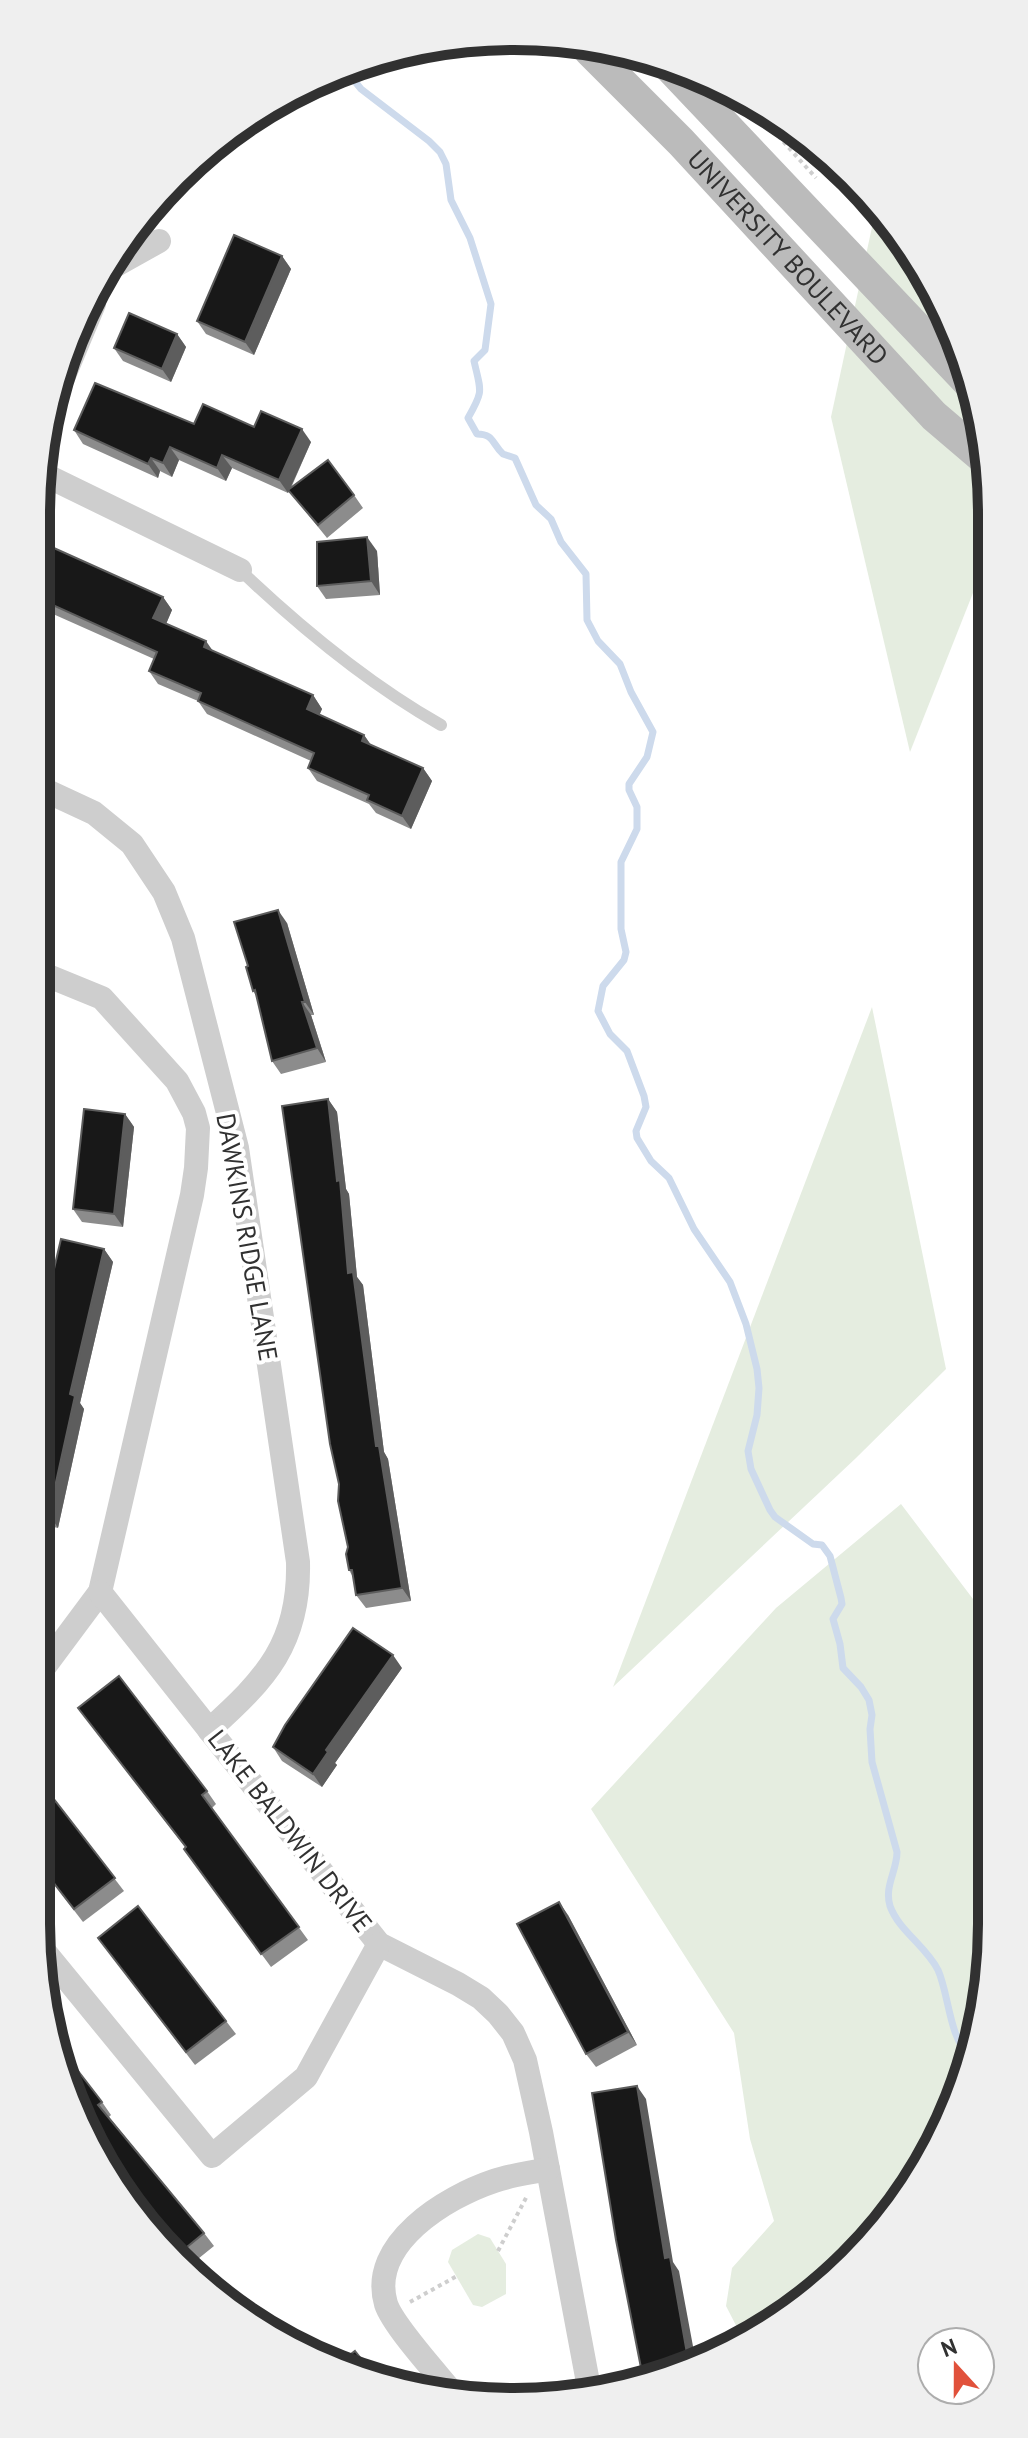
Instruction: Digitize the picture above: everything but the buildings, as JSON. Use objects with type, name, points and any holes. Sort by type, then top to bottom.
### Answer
[{"type":"main road","name":"UNIVERSITY BOULEVARD","points":[[597,58],[681,142],[934,416],[973,450]]},
{"type":"main road","name":"UNIVERSITY BOULEVARD","points":[[684,82],[953,367]]},
{"type":"street","points":[[126,260],[159,241]]},
{"type":"street","points":[[52,478],[240,570]]},
{"type":"street","name":"DAWKINS RIDGE LANE","points":[[50,792],[76,802],[114,828],[132,844],[164,892],[183,938],[237,1148],[299,1584],[290,1629],[266,1674],[209,1730]]},
{"type":"street","points":[[50,977],[102,998],[177,1081],[194,1113],[198,1128],[192,1195],[100,1592],[50,1659]]},
{"type":"street","name":"LAKE BALDWIN DRIVE","points":[[52,1960],[212,2156],[306,2077],[379,1944],[100,1592]]},
{"type":"street","points":[[379,1944],[481,1998],[513,2033],[525,2060],[588,2382]]},
{"type":"street","points":[[445,2383],[389,2313],[383,2292],[387,2263],[423,2218],[445,2203],[483,2185],[548,2169]]},
{"type":"lane","points":[[240,570],[299,626],[396,700],[441,725]]},
{"type":"path","points":[[498,2251],[528,2194],[548,2169]]},
{"type":"path","points":[[389,2313],[457,2276]]},
{"type":"shaded area","points":[[873,221],[916,282],[943,336],[969,423],[977,484],[978,580],[910,752],[831,417]]},
{"type":"shaded area","points":[[872,1007],[946,1369],[613,1687]]},
{"type":"shaded area","points":[[901,1504],[973,1599],[978,1622],[977,1954],[969,2015],[953,2073],[930,2129],[900,2182],[863,2230],[820,2273],[772,2310],[738,2330],[726,2306],[732,2268],[774,2221],[750,2139],[734,2033],[591,1809],[776,1608]]},
{"type":"shaded area","points":[[478,2234],[490,2238],[506,2264],[506,2294],[482,2307],[473,2305],[448,2262],[452,2250]]},
{"type":"waterway","points":[[353,79],[361,89],[429,141],[446,164],[451,200],[470,238],[491,304],[485,350],[474,361],[479,396],[468,418],[477,434],[487,436],[503,454],[515,458],[536,505],[551,519],[561,542],[586,574],[587,620],[598,641],[620,664],[653,732],[647,757],[629,784],[637,807],[637,829],[621,862],[621,929],[626,952],[624,960],[603,986],[598,1011],[610,1034],[627,1051],[644,1096],[646,1107],[636,1131],[637,1138],[651,1161],[669,1178],[694,1229],[730,1282],[746,1324],[759,1388],[757,1415],[748,1451],[751,1469],[775,1517],[813,1544],[822,1545],[830,1556],[842,1604],[833,1619],[843,1668],[869,1700],[872,1762],[897,1852],[889,1892],[890,1906],[938,1970],[962,2045]]}]
